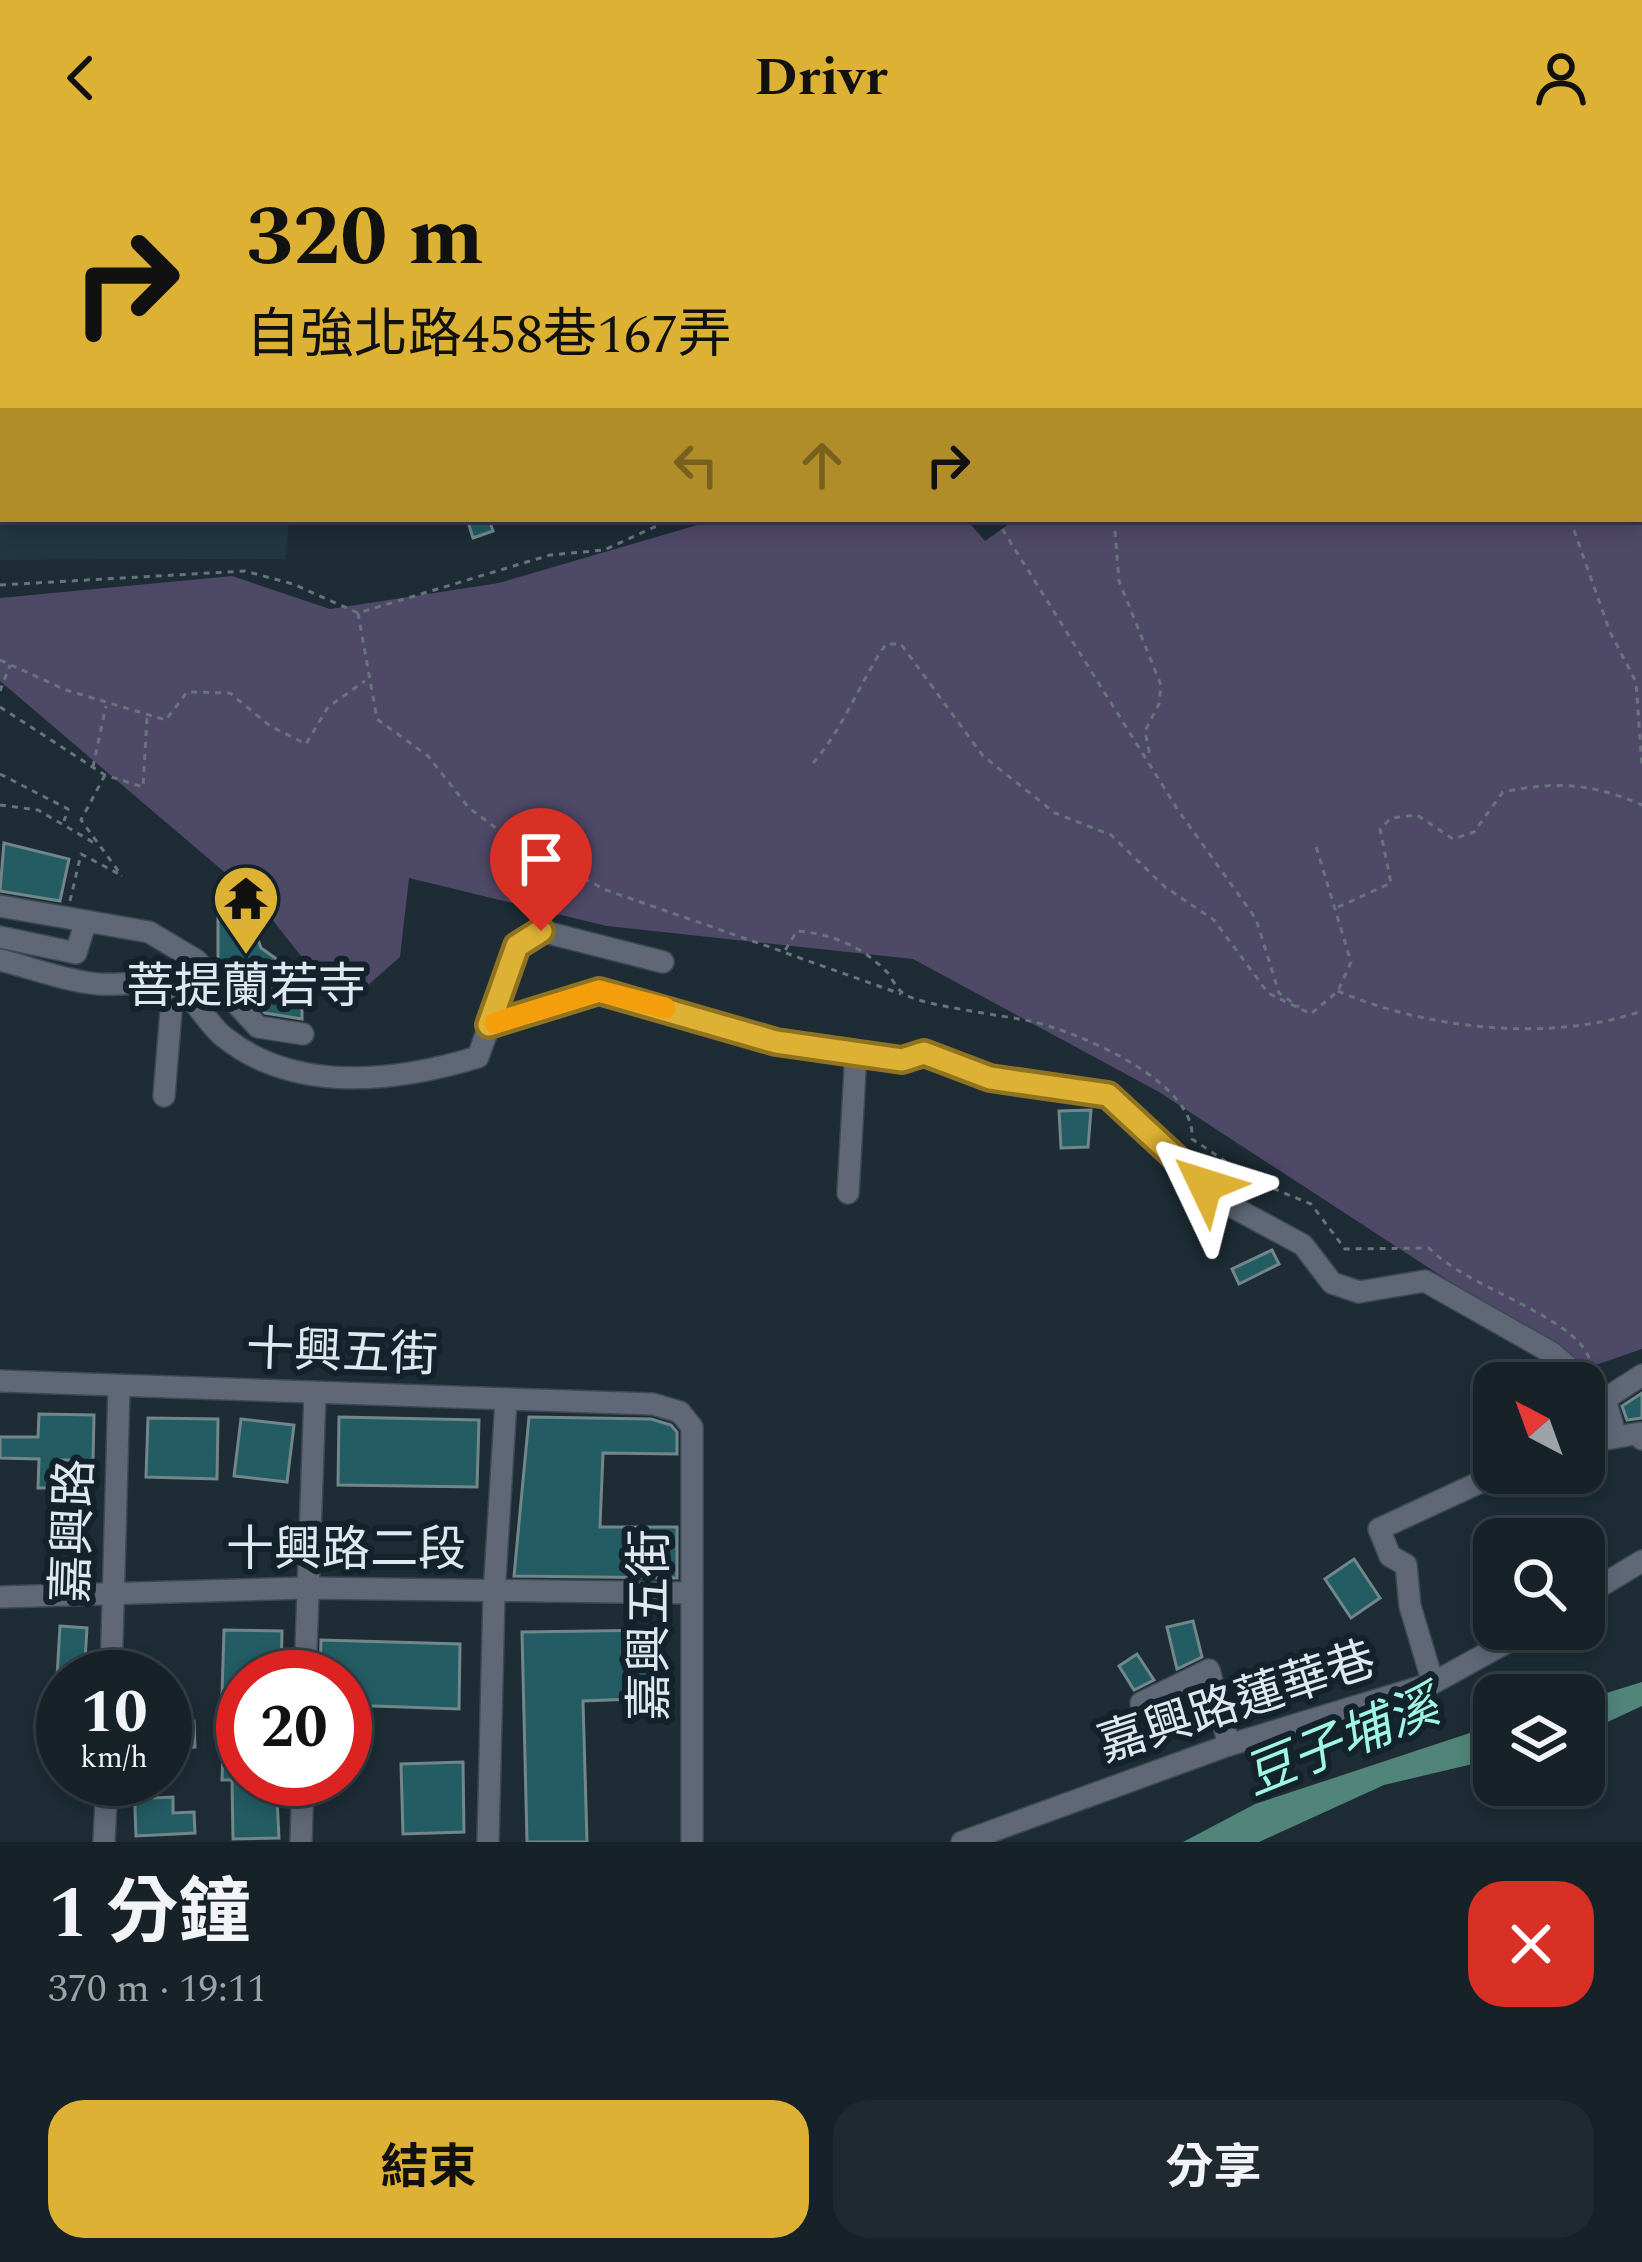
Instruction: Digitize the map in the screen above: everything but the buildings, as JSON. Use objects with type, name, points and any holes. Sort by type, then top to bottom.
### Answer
[{"type":"street","points":[[0,906],[149,932],[196,960],[258,1027],[303,1034]]},
{"type":"street","points":[[0,937],[76,953],[85,924]]},
{"type":"street","points":[[0,960],[94,984],[173,987],[196,1004],[222,1036],[286,1072],[310,1077],[444,1068],[478,1058],[517,946],[541,931],[663,962]]},
{"type":"street","points":[[164,1096],[173,987]]},
{"type":"street","points":[[489,1025],[599,991],[776,1042],[902,1060],[924,1053],[990,1078],[1108,1095],[1229,1205],[1303,1245],[1332,1283],[1359,1292],[1425,1281],[1562,1362]]},
{"type":"street","points":[[848,1193],[856,1053]]},
{"type":"street","points":[[1616,1438],[1605,1399],[1642,1375]]},
{"type":"street","name":"十興五街","points":[[0,1382],[653,1404],[680,1412]]},
{"type":"street","name":"嘉興路","points":[[112,1650],[119,1388]]},
{"type":"street","points":[[305,1650],[315,1394]]},
{"type":"street","points":[[488,1842],[494,1594],[506,1401]]},
{"type":"street","name":"嘉興五街","points":[[680,1412],[692,1427],[692,1842]]},
{"type":"street","points":[[1605,1439],[1640,1433],[1642,1439]]},
{"type":"street","points":[[1433,1683],[1410,1606],[1406,1565],[1390,1556],[1379,1529],[1473,1485]]},
{"type":"street","points":[[1605,1583],[1642,1561]]},
{"type":"street","name":"十興路二段","points":[[0,1597],[306,1588],[692,1594]]},
{"type":"street","name":"嘉興路蓮華巷","points":[[962,1842],[1228,1745],[1433,1683],[1494,1650]]},
{"type":"street","points":[[1141,1703],[1208,1670],[1228,1745]]},
{"type":"street","points":[[104,1842],[106,1806]]},
{"type":"street","points":[[301,1842],[302,1806]]},
{"type":"path","points":[[0,585],[245,571],[292,584],[358,613],[550,555],[604,550],[665,522]]},
{"type":"path","points":[[998,522],[1061,630],[1150,758],[1178,810],[1256,919],[1279,993],[1311,1014]]},
{"type":"path","points":[[1114,522],[1119,581],[1161,685],[1145,731],[1150,758]]},
{"type":"path","points":[[1571,522],[1610,632],[1636,682],[1642,766]]},
{"type":"path","points":[[358,613],[377,718],[428,756],[469,808],[519,845],[606,890],[904,995],[1038,1022],[1117,1055],[1168,1090],[1193,1126],[1192,1139],[1255,1180],[1311,1204],[1345,1249],[1429,1248],[1461,1277],[1569,1331],[1589,1362]]},
{"type":"path","points":[[813,763],[838,735],[853,693],[886,644],[901,644],[983,756],[1055,813],[1111,835],[1165,887],[1214,920],[1268,993],[1311,1014]]},
{"type":"path","points":[[0,660],[106,704],[166,720],[187,692],[230,693],[269,726],[306,744],[328,707],[367,680]]},
{"type":"path","points":[[0,691],[10,664]]},
{"type":"path","points":[[92,767],[106,704]]},
{"type":"path","points":[[0,707],[105,775],[143,787],[147,716]]},
{"type":"path","points":[[0,774],[68,809],[63,824]]},
{"type":"path","points":[[70,898],[81,854],[124,874],[81,820],[105,775]]},
{"type":"path","points":[[1338,908],[1391,884],[1380,829],[1391,818],[1417,815],[1453,839],[1474,832],[1502,792],[1556,782],[1603,788],[1642,805]]},
{"type":"path","points":[[0,805],[38,810],[102,847]]},
{"type":"path","points":[[1311,1014],[1338,991],[1351,962],[1315,843]]},
{"type":"path","points":[[784,952],[797,931],[847,941],[877,963],[904,995]]},
{"type":"path","points":[[1338,991],[1380,1007],[1485,1026],[1597,1024],[1642,1011]]},
{"type":"shaded area","points":[[0,522],[289,522],[286,559],[0,560]]},
{"type":"shaded area","points":[[708,522],[969,522],[985,541],[1012,522],[1642,522],[1642,1349],[1604,1362],[1573,1362],[1159,1092],[913,959],[607,926],[409,878],[400,957],[342,1008],[256,899],[0,681],[0,598],[232,576],[330,609],[499,583]]},
{"type":"shaded area","name":"豆子埔溪","points":[[1642,1682],[1642,1706],[1605,1723],[1605,1693]]},
{"type":"shaded area","name":"豆子埔溪","points":[[1473,1732],[1473,1764],[1384,1785],[1259,1842],[1183,1842],[1255,1804]]},
{"type":"slow traffic","points":[[495,1023],[599,991],[665,1008]]},
{"type":"place","name":"菩提蘭若寺","points":[[246,957]]},
{"type":"route","points":[[541,931],[517,946],[489,1025],[599,991],[635,997],[695,1020],[776,1042],[902,1060],[924,1053],[990,1078],[1108,1095],[1205,1185]]}]
